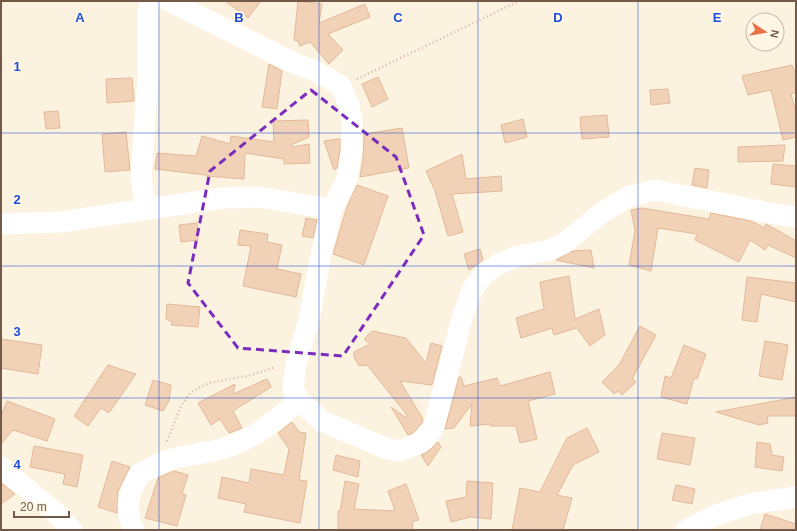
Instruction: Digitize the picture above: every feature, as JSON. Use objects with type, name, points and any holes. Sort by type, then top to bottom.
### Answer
[{"type":"street","points":[[146,209],[141,178],[148,78],[148,12],[151,1]]},
{"type":"street","points":[[169,1],[296,64],[315,71],[341,86],[349,105],[352,120],[352,150],[347,180],[332,209],[321,254],[309,320],[296,364],[293,388],[298,400],[322,421],[385,448],[400,451],[420,443],[433,429],[463,314],[473,288],[484,274],[499,264],[518,256],[548,251],[563,244],[603,212],[628,197],[655,190],[796,217]]},
{"type":"street","points":[[1,224],[61,222],[223,198],[259,197],[332,209]]},
{"type":"street","points":[[134,530],[130,522],[128,509],[130,493],[139,474],[158,463],[180,455],[231,446],[276,419],[298,400]]},
{"type":"street","points":[[2,466],[55,512],[72,530]]},
{"type":"street","points":[[686,530],[716,515],[750,504],[796,497]]},
{"type":"path","points":[[341,86],[519,1]]},
{"type":"path","points":[[158,463],[181,406],[191,392],[209,383],[296,364]]},
{"type":"highlighted area","points":[[311,90],[396,157],[424,235],[343,356],[238,348],[188,283],[210,171]]},
{"type":"building","points":[[225,1],[261,1],[248,18]]},
{"type":"building","points":[[298,1],[322,4],[319,23],[365,4],[370,17],[328,34],[343,50],[329,64],[310,42],[300,46],[298,41],[294,40]]},
{"type":"building","points":[[269,64],[282,71],[277,109],[262,107]]},
{"type":"building","points":[[792,65],[796,75],[796,92],[791,94],[796,113],[796,137],[783,140],[771,90],[748,95],[742,76]]},
{"type":"building","points":[[378,77],[388,99],[372,107],[362,84]]},
{"type":"building","points":[[132,78],[134,101],[107,103],[106,79]]},
{"type":"building","points":[[668,89],[670,103],[651,105],[650,90]]},
{"type":"building","points":[[58,111],[60,128],[46,129],[44,112]]},
{"type":"building","points":[[607,115],[609,137],[582,139],[580,117]]},
{"type":"building","points":[[523,119],[527,137],[505,143],[501,125]]},
{"type":"building","points":[[308,120],[309,137],[291,145],[292,147],[309,144],[310,163],[284,164],[284,159],[245,153],[244,179],[206,176],[155,169],[157,153],[196,156],[202,136],[230,144],[231,136],[274,142],[273,121]]},
{"type":"building","points":[[402,128],[409,168],[360,177],[363,159],[364,134]]},
{"type":"building","points":[[126,132],[130,170],[105,172],[102,134]]},
{"type":"building","points":[[340,139],[337,168],[334,170],[324,141]]},
{"type":"building","points":[[785,145],[783,161],[738,162],[738,147]]},
{"type":"building","points":[[462,154],[466,179],[501,176],[502,191],[452,194],[463,232],[448,236],[435,191],[426,171]]},
{"type":"building","points":[[773,164],[796,166],[796,187],[771,184]]},
{"type":"building","points":[[695,168],[709,170],[707,188],[692,185]]},
{"type":"building","points":[[357,185],[388,196],[364,265],[333,254],[347,207]]},
{"type":"building","points":[[642,208],[709,219],[711,213],[751,221],[765,228],[766,224],[796,241],[796,258],[768,245],[765,250],[750,240],[739,262],[695,240],[697,234],[658,228],[651,271],[629,265],[635,231],[631,210]]},
{"type":"building","points":[[306,218],[317,220],[313,238],[302,236]]},
{"type":"building","points":[[197,223],[198,240],[181,242],[179,225]]},
{"type":"building","points":[[240,230],[268,234],[267,242],[282,245],[277,269],[301,274],[296,297],[243,286],[251,246],[238,245]]},
{"type":"building","points":[[480,249],[483,260],[469,270],[464,254]]},
{"type":"building","points":[[591,250],[594,268],[556,260],[573,251]]},
{"type":"building","points":[[569,276],[575,319],[599,309],[605,335],[590,346],[576,327],[554,335],[552,328],[521,338],[516,318],[544,309],[540,282]]},
{"type":"building","points":[[747,277],[796,283],[796,302],[761,294],[757,322],[742,320]]},
{"type":"building","points":[[167,304],[200,307],[198,327],[171,325],[172,322],[166,319]]},
{"type":"building","points":[[640,326],[656,335],[632,379],[636,382],[622,395],[618,391],[614,394],[602,382],[619,365]]},
{"type":"building","points":[[372,331],[406,338],[426,363],[431,343],[442,346],[432,385],[400,381],[423,419],[422,423],[413,433],[408,435],[391,407],[405,417],[407,415],[367,365],[359,366],[354,357],[354,352],[370,344],[364,339]]},
{"type":"building","points":[[1,339],[42,345],[38,374],[1,368]]},
{"type":"building","points":[[765,341],[788,345],[782,380],[759,376]]},
{"type":"building","points":[[684,345],[706,354],[697,379],[694,378],[687,404],[661,397],[665,376],[671,378]]},
{"type":"building","points":[[108,365],[136,374],[109,413],[101,408],[88,426],[74,416]]},
{"type":"building","points":[[550,372],[555,394],[528,401],[537,439],[520,443],[516,426],[490,426],[490,424],[470,426],[472,404],[454,428],[445,429],[459,377],[461,377],[464,386],[497,378],[500,386]]},
{"type":"building","points":[[267,379],[271,387],[233,411],[242,428],[229,433],[220,419],[211,425],[198,403],[235,384],[233,394]]},
{"type":"building","points":[[153,380],[171,385],[169,401],[163,411],[145,405]]},
{"type":"building","points":[[796,397],[796,416],[767,416],[768,423],[759,425],[716,412]]},
{"type":"building","points":[[7,401],[55,419],[47,441],[13,430],[1,444],[1,416]]},
{"type":"building","points":[[292,422],[299,432],[306,433],[299,480],[307,481],[300,523],[244,512],[246,504],[218,498],[222,477],[249,483],[251,469],[284,475],[289,449],[278,433]]},
{"type":"building","points":[[587,428],[599,452],[573,465],[557,495],[572,498],[563,530],[512,530],[520,488],[540,492],[567,438]]},
{"type":"building","points":[[662,433],[695,438],[690,465],[657,459]]},
{"type":"building","points":[[438,442],[441,447],[428,466],[421,455],[429,451]]},
{"type":"building","points":[[757,442],[770,444],[772,455],[784,457],[782,471],[755,467]]},
{"type":"building","points":[[34,446],[83,455],[77,487],[63,484],[65,474],[30,467]]},
{"type":"building","points":[[336,455],[360,461],[358,477],[333,470]]},
{"type":"building","points":[[112,461],[130,467],[118,491],[117,513],[98,507]]},
{"type":"building","points":[[174,471],[188,475],[182,494],[186,495],[177,526],[145,518],[158,478]]},
{"type":"building","points":[[345,481],[359,484],[354,509],[395,511],[388,491],[406,484],[419,520],[413,521],[412,530],[338,530],[338,511],[340,511]]},
{"type":"building","points":[[467,481],[493,483],[491,519],[470,517],[451,522],[446,501],[466,497]]},
{"type":"building","points":[[1,483],[15,494],[1,504]]},
{"type":"building","points":[[676,485],[695,489],[692,504],[672,500]]},
{"type":"building","points":[[765,514],[796,524],[796,530],[760,530]]}]
